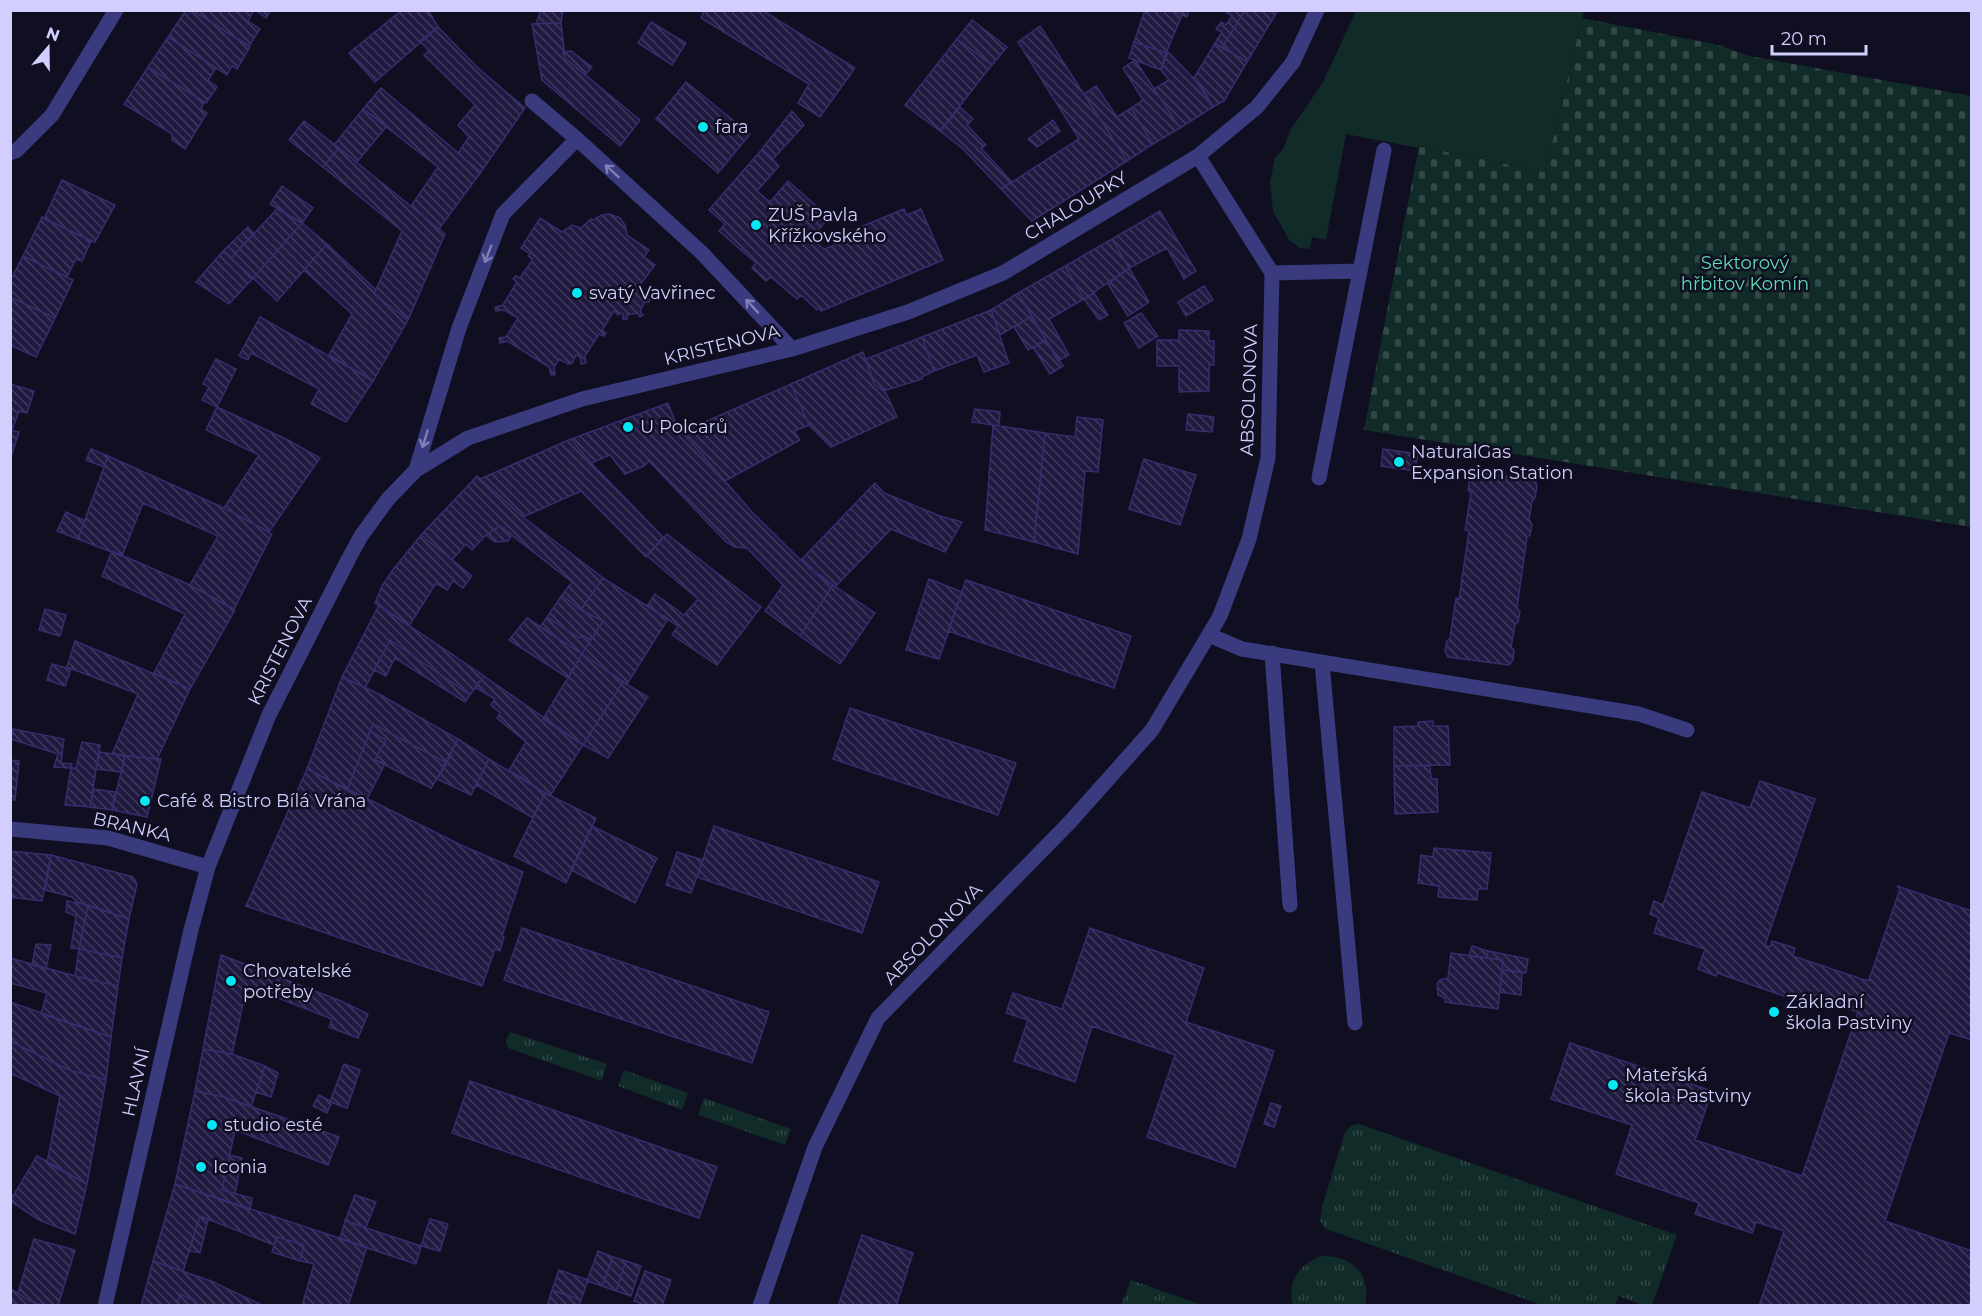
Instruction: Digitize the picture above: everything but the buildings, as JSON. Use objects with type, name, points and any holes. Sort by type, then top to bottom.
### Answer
[{"type":"street","points":[[10,153],[16,151],[52,115],[116,10]]},
{"type":"street","name":"CHALOUPKY","points":[[792,349],[908,312],[1004,273],[1198,156],[1257,107],[1293,62],[1317,10]]},
{"type":"street","name":"KRISTENOVA","points":[[208,867],[269,715],[335,584],[361,536],[388,499],[416,470],[468,438],[582,399],[792,349],[702,253],[532,101]]},
{"type":"street","name":"KRISTENOVA","points":[[416,470],[459,328],[503,214],[578,140]]},
{"type":"street","points":[[1319,478],[1384,150]]},
{"type":"street","points":[[1198,156],[1272,273],[1360,271]]},
{"type":"street","name":"ABSOLONOVA","points":[[760,1305],[815,1147],[878,1018],[1070,822],[1152,730],[1220,616],[1249,539],[1268,458],[1272,273]]},
{"type":"street","points":[[1209,635],[1242,649],[1639,714],[1687,730]]},
{"type":"street","points":[[1272,653],[1290,905]]},
{"type":"street","points":[[1322,663],[1355,1023]]},
{"type":"street","name":"BRANKA","points":[[10,829],[108,838],[208,867]]},
{"type":"street","name":"HLAVNÍ","points":[[105,1305],[188,941],[208,867]]},
{"type":"green space","points":[[1356,11],[1584,11],[1545,172],[1419,146],[1418,148],[1346,134],[1326,240],[1312,237],[1310,249],[1300,248],[1289,240],[1273,211],[1270,182],[1275,158],[1283,149],[1291,129],[1323,82]]},
{"type":"green space","name":"Sektorový hřbitov Komín","points":[[1582,18],[1719,45],[1749,56],[1971,96],[1971,527],[1364,430],[1419,146],[1545,172]]},
{"type":"green space","points":[[510,1032],[607,1064],[602,1081],[508,1048],[506,1040]]},
{"type":"green space","points":[[624,1070],[688,1093],[682,1110],[618,1086]]},
{"type":"green space","points":[[704,1098],[791,1129],[785,1145],[698,1115]]},
{"type":"green space","points":[[1359,1124],[1677,1235],[1652,1305],[1643,1305],[1619,1296],[1615,1305],[1542,1305],[1326,1229],[1320,1221],[1322,1207],[1345,1132],[1350,1126]]},
{"type":"green space","points":[[1321,1256],[1342,1259],[1357,1268],[1365,1284],[1365,1305],[1293,1305],[1292,1289],[1296,1275],[1306,1264]]},
{"type":"green space","points":[[1131,1280],[1202,1305],[1121,1305]]},
{"type":"place","name":"fara","points":[[703,127]]},
{"type":"place","name":"ZUŠ Pavla Křížkovského","points":[[756,225]]},
{"type":"place","name":"svatý Vavřinec","points":[[577,293]]},
{"type":"place","name":"U Polcarů","points":[[628,427]]},
{"type":"place","name":"NaturalGas Expansion Station","points":[[1399,462]]},
{"type":"place","name":"Café & Bistro Bílá Vrána","points":[[145,801]]},
{"type":"place","name":"Chovatelské potřeby","points":[[231,981]]},
{"type":"place","name":"Základní škola Pastviny","points":[[1774,1012]]},
{"type":"place","name":"Mateřská škola Pastviny","points":[[1613,1085]]},
{"type":"place","name":"studio esté","points":[[212,1125]]},
{"type":"place","name":"Iconia","points":[[201,1167]]}]
